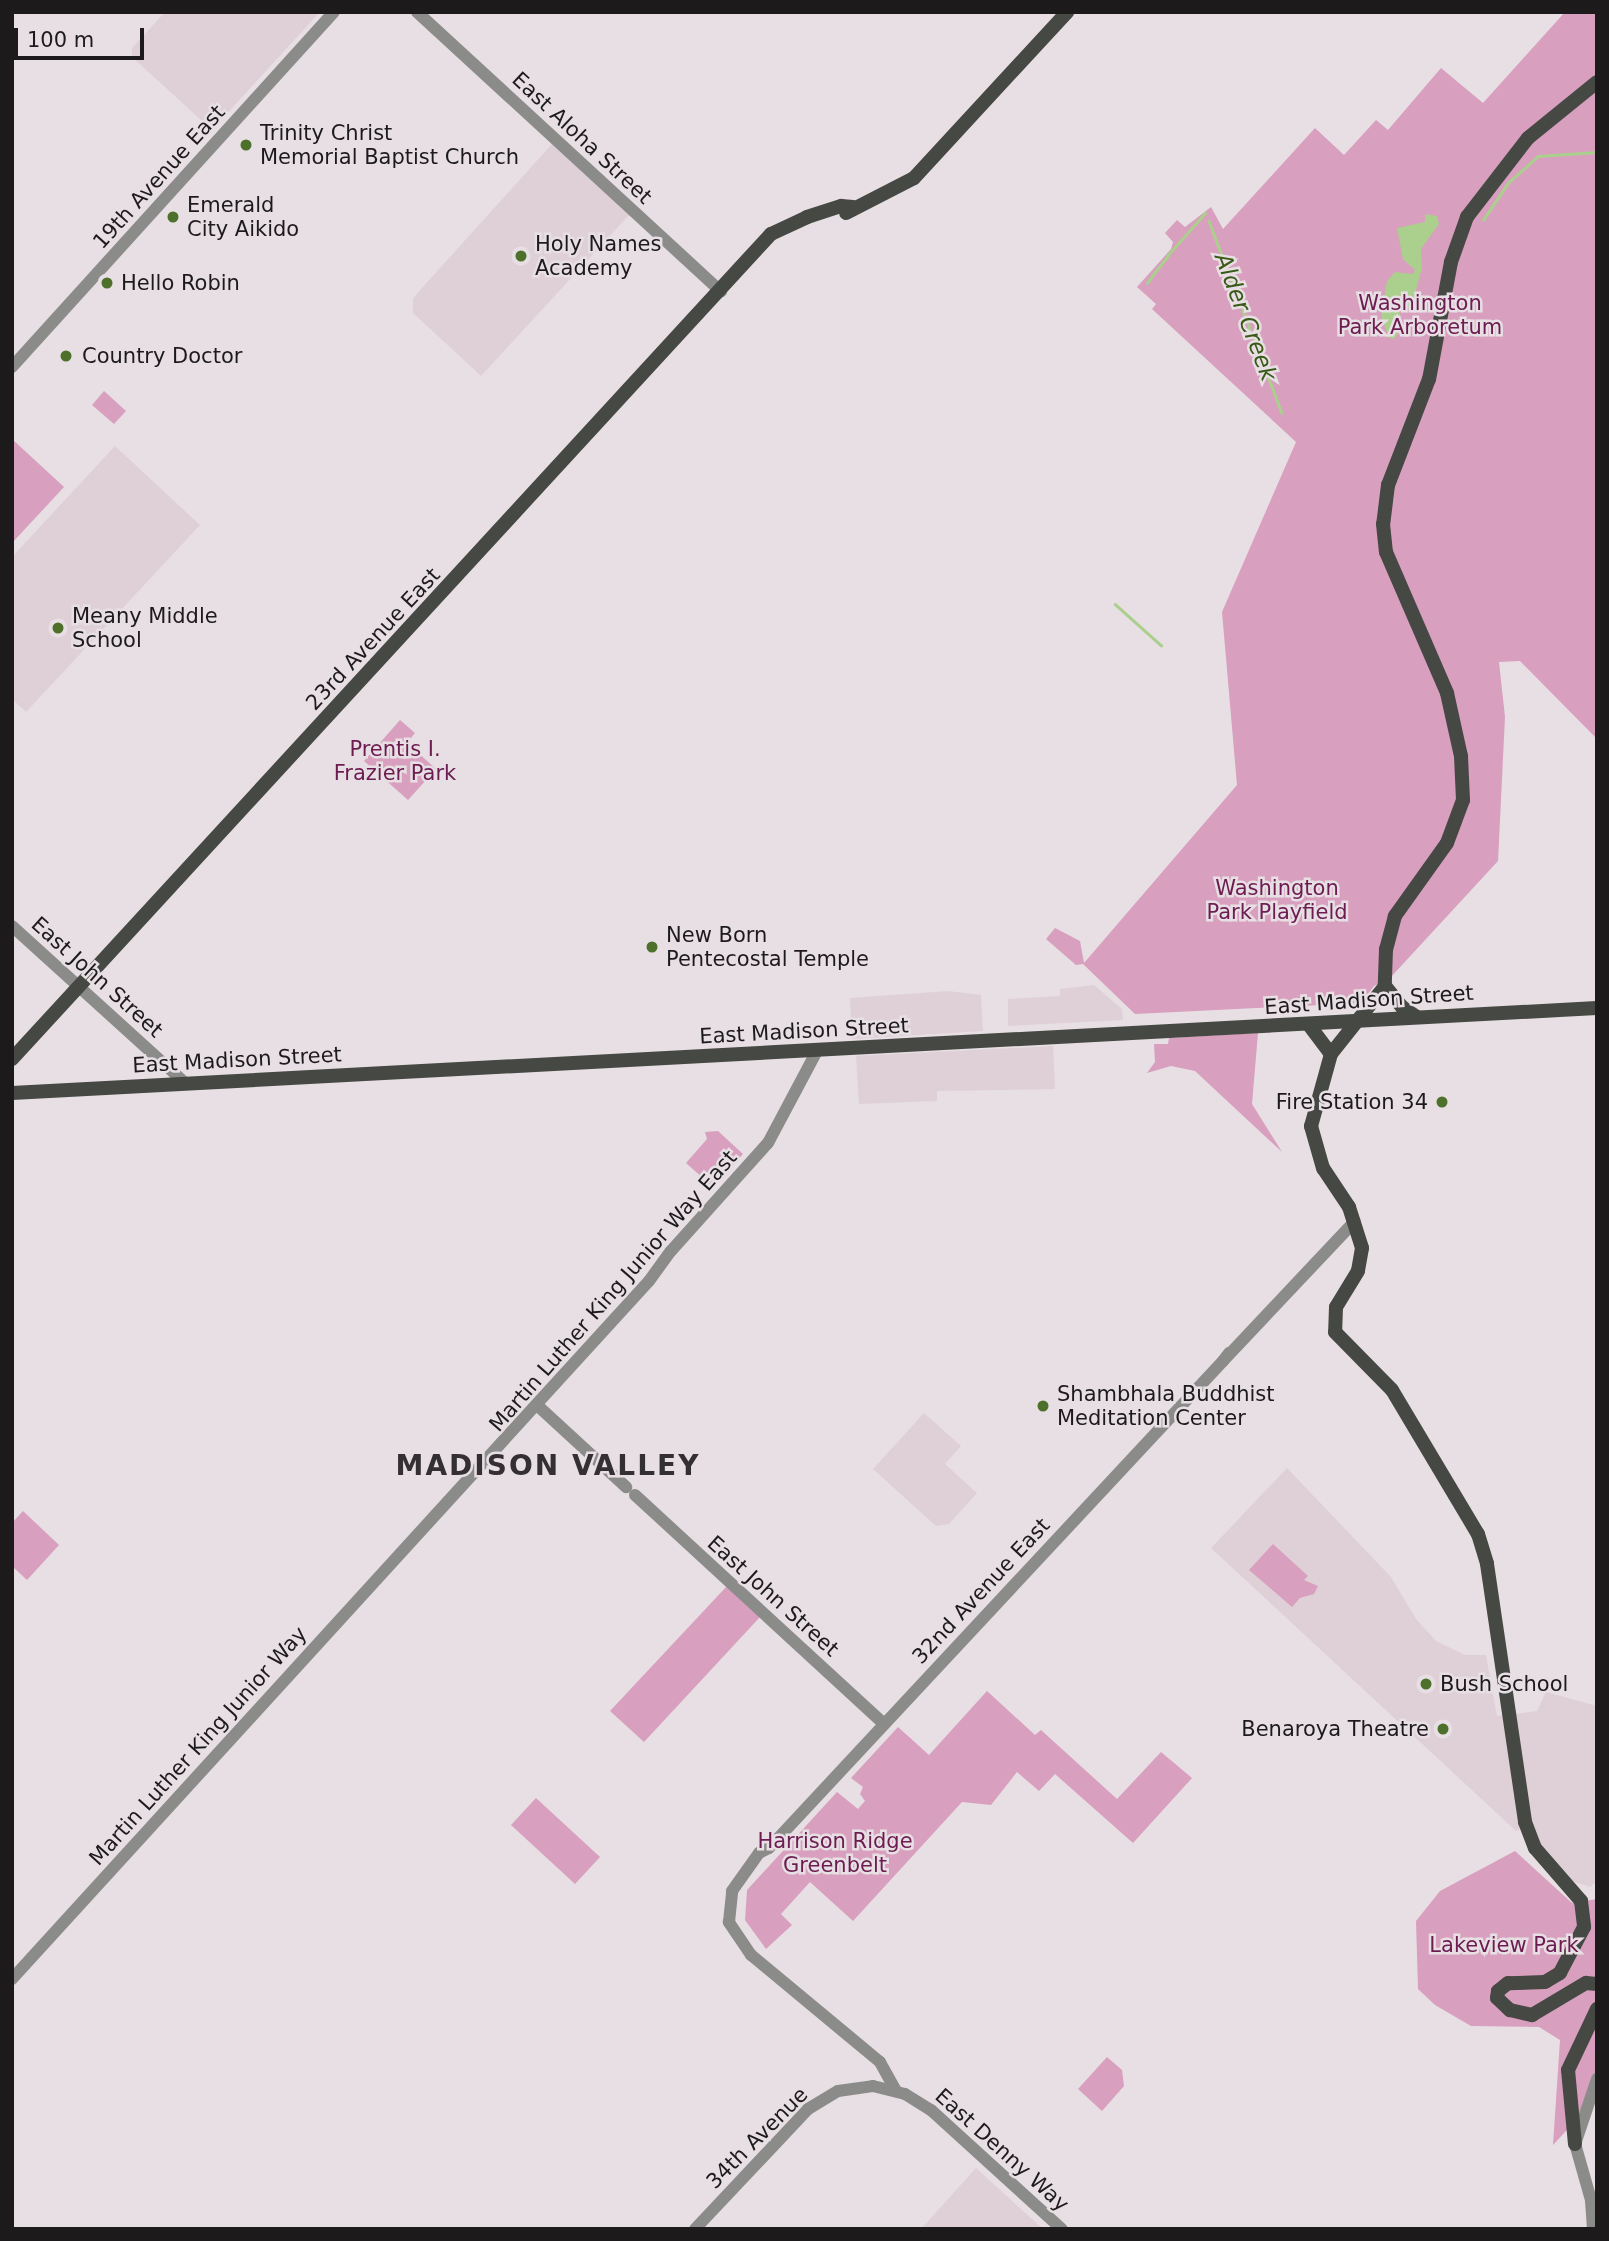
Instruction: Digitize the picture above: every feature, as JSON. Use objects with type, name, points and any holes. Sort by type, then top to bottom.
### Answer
[{"type":"main road","name":"23rd Avenue East","points":[[12,1059],[763,246],[788,229],[853,208],[898,189],[924,167],[1067,12]]},
{"type":"main road","points":[[1597,82],[1528,138],[1467,217],[1451,262],[1429,379],[1388,485],[1383,524],[1386,552],[1444,683],[1464,783],[1461,807],[1447,843],[1395,916],[1386,949],[1385,986],[1331,1054],[1317,1093],[1311,1133],[1323,1168],[1355,1221],[1362,1260],[1336,1307],[1335,1332],[1392,1390],[1478,1534],[1488,1564],[1525,1822],[1535,1848],[1581,1901],[1584,1927],[1560,1973],[1539,1983],[1508,1983],[1498,1991],[1497,1998],[1510,2010],[1532,2015],[1586,1983],[1597,1984]]},
{"type":"main road","points":[[1385,986],[1402,1007],[1417,1017]]},
{"type":"main road","name":"East Madison Street","points":[[12,1093],[1597,1008]]},
{"type":"main road","points":[[1309,1025],[1331,1054]]},
{"type":"main road","points":[[1575,2144],[1567,2070],[1597,2009]]},
{"type":"street","name":"19th Avenue East","points":[[12,367],[334,12]]},
{"type":"street","name":"East Aloha Street","points":[[417,12],[721,292]]},
{"type":"street","name":"East John Street","points":[[12,926],[186,1084]]},
{"type":"street","name":"Martin Luther King Junior Way East","points":[[414,1541],[538,1406],[768,1143],[817,1051]]},
{"type":"street","name":"32nd Avenue East","points":[[732,1891],[752,1867],[759,1853],[769,1848],[1355,1221]]},
{"type":"street","name":"East John Street","points":[[538,1406],[884,1724]]},
{"type":"street","name":"Martin Luther King Junior Way","points":[[12,1979],[414,1541]]},
{"type":"street","name":"East Denny Way","points":[[732,1891],[729,1922],[751,1955],[850,2035],[886,2070],[896,2091],[931,2110],[1062,2229]]},
{"type":"street","points":[[1593,2229],[1591,2200],[1575,2144],[1597,2080]]},
{"type":"street","name":"34th Avenue","points":[[695,2229],[817,2102],[849,2088],[896,2091]]},
{"type":"shaded area","points":[[165,12],[318,14],[212,130],[132,57],[132,48]]},
{"type":"shaded area","name":"Holy Names Academy","points":[[552,144],[630,214],[481,376],[413,313],[413,298]]},
{"type":"shaded area","points":[[1425,214],[1437,216],[1439,224],[1421,249],[1422,268],[1410,312],[1403,296],[1399,302],[1401,329],[1394,339],[1389,338],[1381,316],[1387,281],[1395,272],[1413,274],[1415,270],[1403,259],[1397,228],[1425,222]]},
{"type":"shaded area","name":"Meany Middle School","points":[[115,446],[200,525],[26,712],[12,699],[12,557]]},
{"type":"shaded area","points":[[1094,985],[1122,1009],[1123,1020],[1008,1026],[1008,999],[1060,996],[1060,989]]},
{"type":"shaded area","points":[[948,991],[981,995],[983,1031],[852,1039],[850,998]]},
{"type":"shaded area","points":[[1053,1046],[1055,1089],[937,1091],[937,1101],[859,1104],[856,1056]]},
{"type":"shaded area","points":[[924,1413],[961,1446],[945,1464],[977,1493],[949,1524],[936,1526],[873,1469]]},
{"type":"shaded area","name":"Bush School","points":[[1287,1468],[1391,1577],[1416,1619],[1436,1641],[1465,1655],[1486,1655],[1497,1716],[1537,1711],[1546,1692],[1597,1706],[1597,1881],[1590,1887],[1568,1880],[1541,1850],[1529,1825],[1516,1831],[1211,1548]]},
{"type":"shaded area","points":[[976,2168],[1043,2229],[921,2229]]},
{"type":"green space","name":"Washington Park Arboretum","points":[[1565,12],[1597,12],[1597,739],[1520,661],[1499,662],[1505,717],[1498,861],[1390,978],[1374,986],[1361,1003],[1135,1014],[1083,964],[1076,965],[1046,939],[1055,928],[1080,941],[1084,963],[1237,785],[1222,612],[1296,442],[1152,309],[1156,304],[1137,287],[1171,249],[1173,242],[1165,233],[1177,220],[1185,227],[1211,207],[1223,229],[1315,128],[1344,155],[1376,120],[1388,130],[1441,68],[1483,103]]},
{"type":"green space","points":[[104,391],[126,411],[114,424],[92,405]]},
{"type":"green space","points":[[12,439],[64,487],[12,543]]},
{"type":"green space","name":"Prentis I. Frazier Park","points":[[400,720],[415,733],[407,743],[436,769],[408,800],[364,761]]},
{"type":"green space","points":[[1258,1033],[1252,1104],[1282,1152],[1195,1071],[1171,1066],[1147,1073],[1155,1062],[1154,1044],[1168,1044],[1169,1038]]},
{"type":"green space","points":[[718,1131],[743,1154],[713,1187],[686,1163],[707,1139],[705,1132]]},
{"type":"green space","points":[[23,1511],[59,1545],[27,1580],[12,1566],[12,1523]]},
{"type":"green space","points":[[1273,1544],[1308,1576],[1304,1580],[1318,1586],[1314,1594],[1300,1598],[1292,1607],[1249,1570]]},
{"type":"green space","points":[[727,1586],[760,1617],[644,1742],[610,1711]]},
{"type":"green space","name":"Harrison Ridge Greenbelt","points":[[987,1691],[1035,1735],[1041,1730],[1117,1799],[1161,1752],[1192,1778],[1133,1843],[1055,1774],[1039,1791],[1017,1772],[991,1805],[962,1802],[853,1921],[810,1882],[781,1914],[792,1925],[766,1949],[745,1920],[747,1890],[837,1792],[858,1809],[865,1801],[860,1794],[863,1787],[851,1778],[898,1727],[929,1755]]},
{"type":"green space","points":[[536,1798],[600,1857],[575,1884],[511,1825]]},
{"type":"green space","name":"Lakeview Park","points":[[1515,1851],[1572,1903],[1597,1899],[1597,2068],[1577,2119],[1553,2145],[1560,2040],[1539,2027],[1471,2026],[1435,2005],[1418,1989],[1416,1921],[1440,1891]]},
{"type":"green space","points":[[1107,2057],[1122,2070],[1124,2086],[1102,2111],[1078,2089]]},
{"type":"waterway","points":[[1483,220],[1508,183],[1538,156],[1597,152]]},
{"type":"waterway","name":"Alder Creek","points":[[1167,256],[1205,213]]},
{"type":"waterway","name":"Alder Creek","points":[[1209,221],[1282,413]]},
{"type":"waterway","name":"Alder Creek","points":[[1156,271],[1167,257]]},
{"type":"waterway","name":"Alder Creek","points":[[1147,283],[1155,272]]},
{"type":"waterway","points":[[1115,604],[1161,645]]},
{"type":"place","name":"Trinity Christ Memorial Baptist Church","points":[[246,145]]},
{"type":"place","name":"Emerald City Aikido","points":[[173,217]]},
{"type":"place","name":"Holy Names Academy","points":[[521,256]]},
{"type":"place","name":"Hello Robin","points":[[107,283]]},
{"type":"place","name":"Country Doctor","points":[[66,356]]},
{"type":"place","name":"Meany Middle School","points":[[58,628]]},
{"type":"place","name":"New Born Pentecostal Temple","points":[[652,947]]},
{"type":"place","name":"Fire Station 34","points":[[1442,1102]]},
{"type":"place","name":"Shambhala Buddhist Meditation Center","points":[[1043,1406]]},
{"type":"place","name":"Bush School","points":[[1426,1684]]},
{"type":"place","name":"Benaroya Theatre","points":[[1443,1729]]},
{"type":"district","name":"MADISON VALLEY","points":[[548,1466]]},
{"type":"park label","name":"Washington Park Playfield","points":[[1277,900]]}]
